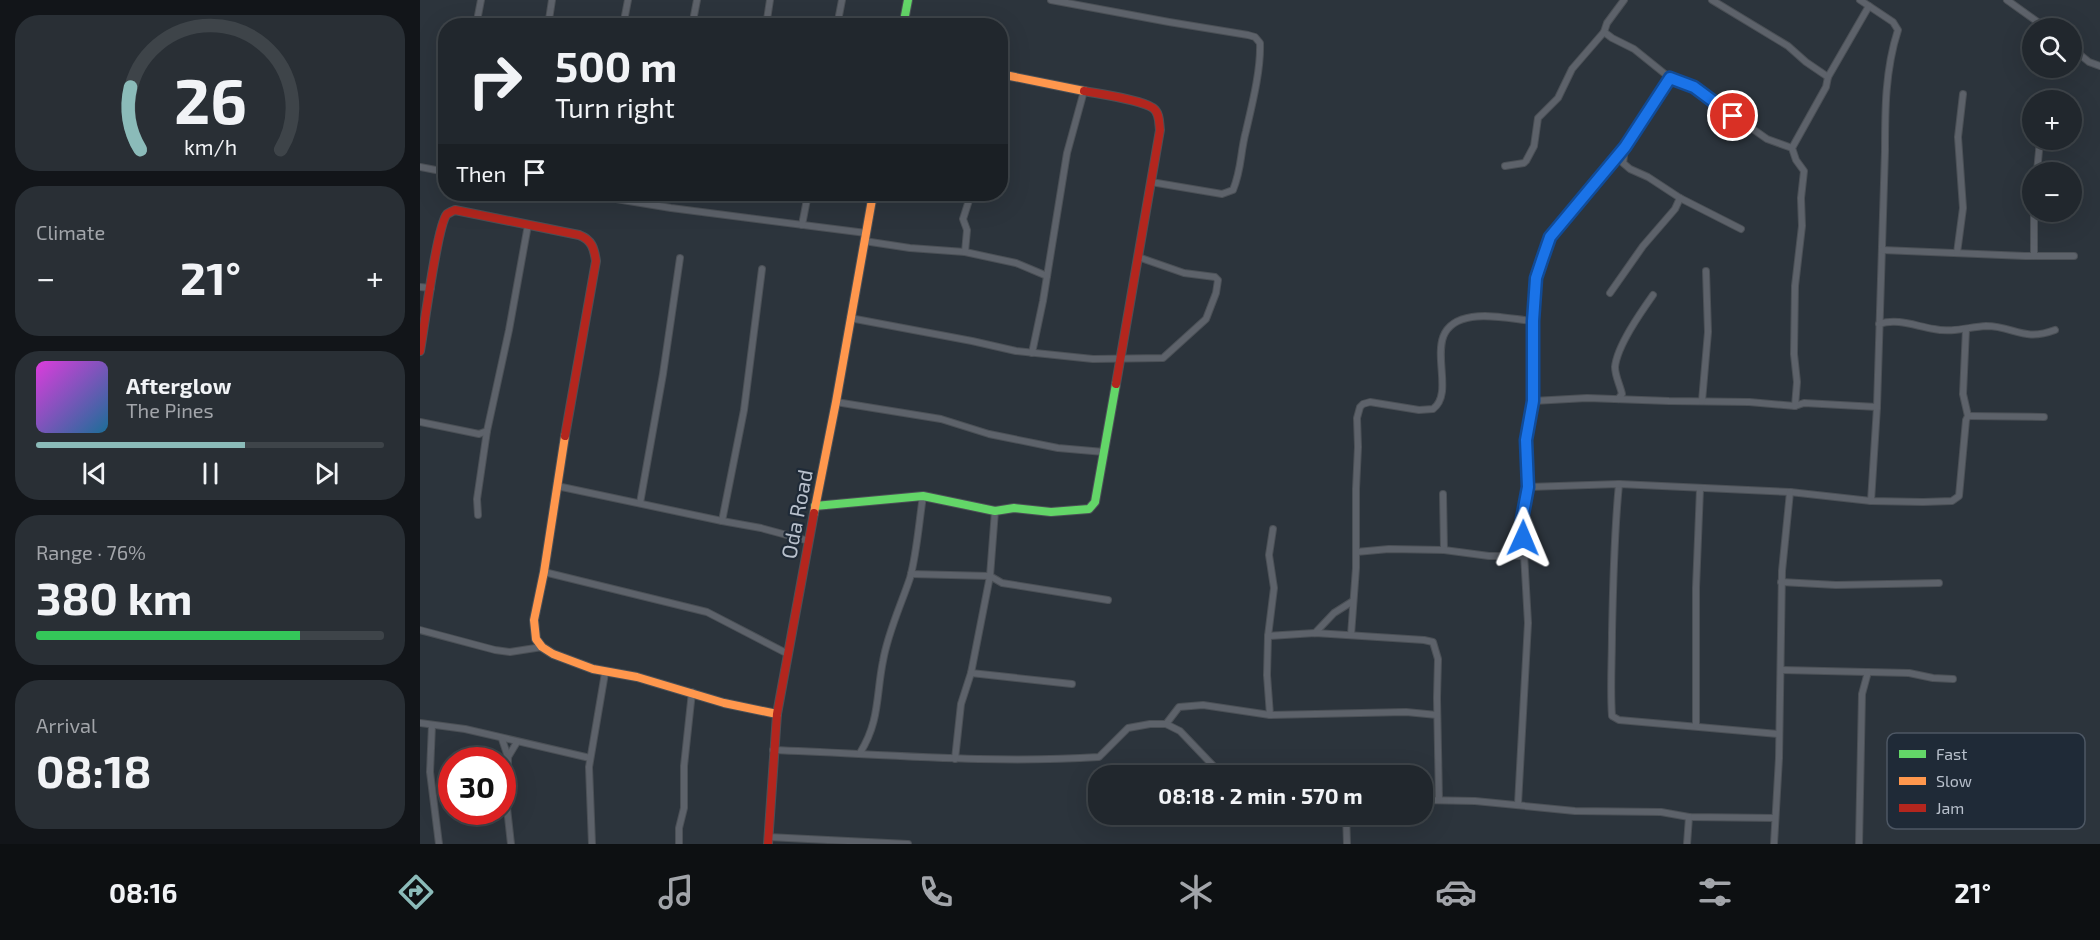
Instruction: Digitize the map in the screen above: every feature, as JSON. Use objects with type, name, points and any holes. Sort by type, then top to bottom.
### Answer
[{"type":"street","points":[[478,18],[481,0]]},
{"type":"street","points":[[549,18],[552,0]]},
{"type":"street","points":[[625,18],[628,0]]},
{"type":"street","points":[[694,18],[697,0]]},
{"type":"street","points":[[767,18],[770,0]]},
{"type":"street","points":[[839,18],[842,0]]},
{"type":"street","points":[[905,18],[908,0]]},
{"type":"street","points":[[1051,0],[1248,35],[1255,37],[1260,43],[1240,172],[1233,190],[1222,194],[1151,182]]},
{"type":"street","points":[[1505,166],[1524,164],[1533,146],[1538,118],[1558,98],[1572,69],[1604,32],[1607,23],[1624,0]]},
{"type":"street","points":[[1712,0],[1788,46],[1828,77]]},
{"type":"street","points":[[1860,0],[1893,22],[1898,30],[1888,70],[1884,116],[1885,151],[1877,407],[1871,501]]},
{"type":"street","points":[[2007,0],[2032,18]]},
{"type":"street","points":[[1795,406],[1797,382],[1794,354],[1795,286],[1802,226],[1801,198],[1804,171],[1796,160],[1792,148],[1826,87],[1828,77],[1869,6]]},
{"type":"street","points":[[1604,32],[1634,49],[1670,78],[1694,87],[1767,138],[1792,148]]},
{"type":"street","points":[[2082,56],[2100,66]]},
{"type":"street","points":[[815,506],[923,496],[995,511],[1014,508],[1051,512],[1089,509],[1095,502],[1122,358],[1128,309],[1160,130],[1156,110],[1128,100],[1008,76]]},
{"type":"street","points":[[1518,804],[1524,733],[1528,623],[1522,519],[1528,487],[1526,440],[1533,401],[1533,321],[1536,278],[1550,237],[1625,147],[1670,78]]},
{"type":"street","points":[[1032,353],[1047,276],[1066,153],[1084,91]]},
{"type":"street","points":[[1957,254],[1963,208],[1958,136],[1963,94]]},
{"type":"street","points":[[1625,147],[1623,163],[1626,167],[1741,229]]},
{"type":"street","points":[[420,167],[438,170]]},
{"type":"street","points":[[1610,293],[1643,246],[1675,209],[1680,198]]},
{"type":"street","points":[[631,201],[802,225],[910,248],[965,252],[1016,263],[1047,276]]},
{"type":"street","points":[[802,225],[807,201]]},
{"type":"street","name":"Oda Road","points":[[768,840],[777,714],[815,506],[837,402],[872,201]]},
{"type":"street","points":[[965,252],[967,230],[963,219],[969,201]]},
{"type":"street","points":[[420,351],[443,220],[447,213],[456,210],[467,212],[579,235],[591,242],[596,254],[544,572],[534,620],[537,639],[542,647],[562,658],[606,673],[637,677],[724,703],[777,714]]},
{"type":"street","points":[[2034,222],[2034,256]]},
{"type":"street","points":[[478,515],[477,499],[487,431],[509,330],[528,225]]},
{"type":"street","points":[[1882,250],[2074,256]]},
{"type":"street","points":[[850,318],[1016,351],[1093,360],[1160,359],[1168,355],[1206,319],[1218,280],[1215,277],[1177,272],[1138,257]]},
{"type":"street","points":[[640,503],[663,374],[680,258]]},
{"type":"street","points":[[722,521],[744,410],[762,269]]},
{"type":"street","points":[[1702,401],[1708,332],[1706,271]]},
{"type":"street","points":[[420,287],[431,288]]},
{"type":"street","points":[[1618,399],[1622,394],[1615,365],[1632,326],[1653,295]]},
{"type":"street","points":[[1351,635],[1356,552],[1358,447],[1356,424],[1360,407],[1370,402],[1419,410],[1432,409],[1440,401],[1442,392],[1441,342],[1456,322],[1474,317],[1533,321]]},
{"type":"street","points":[[1879,324],[1887,321],[1900,321],[1935,330],[1996,327],[2024,335],[2055,330]]},
{"type":"street","points":[[1528,487],[1619,484],[1790,492],[1871,501],[1952,501],[1958,498],[1968,416],[1964,394],[1966,329]]},
{"type":"street","points":[[1533,401],[1569,398],[1749,402],[1795,406],[1804,403],[1877,407]]},
{"type":"street","points":[[837,402],[940,419],[989,434],[1048,446],[1104,452]]},
{"type":"street","points":[[1968,416],[2044,417]]},
{"type":"street","points":[[420,422],[479,434],[487,431]]},
{"type":"street","points":[[1619,484],[1613,540],[1610,694],[1612,716],[1619,720],[1672,726],[1696,725],[1778,734]]},
{"type":"street","points":[[557,486],[761,528],[809,541]]},
{"type":"street","points":[[1696,725],[1696,588],[1700,489]]},
{"type":"street","points":[[1774,844],[1782,670],[1781,582],[1790,492]]},
{"type":"street","points":[[1443,494],[1444,550]]},
{"type":"street","points":[[860,753],[869,739],[873,726],[877,711],[882,661],[911,574],[923,496]]},
{"type":"street","points":[[955,759],[961,704],[971,673],[990,576],[995,511]]},
{"type":"street","points":[[1270,715],[1267,675],[1268,636],[1274,588],[1269,555],[1273,529]]},
{"type":"street","points":[[1356,552],[1389,549],[1444,550],[1483,555],[1525,556]]},
{"type":"street","points":[[544,572],[707,612],[788,654]]},
{"type":"street","points":[[911,574],[990,576],[1002,583],[1108,600]]},
{"type":"street","points":[[1781,582],[1836,585],[1939,583]]},
{"type":"street","points":[[1315,633],[1334,613],[1353,601]]},
{"type":"street","points":[[420,630],[495,650],[510,652],[542,647]]},
{"type":"street","points":[[1268,636],[1315,633],[1433,642],[1438,659],[1439,800]]},
{"type":"street","points":[[1782,670],[1909,673],[1953,679]]},
{"type":"street","points":[[1857,672],[1865,682]]},
{"type":"street","points":[[1859,844],[1862,694],[1868,672]]},
{"type":"street","points":[[592,844],[588,775],[606,673]]},
{"type":"street","points":[[971,673],[1072,684]]},
{"type":"street","points":[[678,844],[684,808],[684,766],[692,692]]},
{"type":"street","points":[[1166,724],[1179,707],[1203,705],[1270,715],[1406,712],[1437,715]]},
{"type":"street","points":[[420,723],[465,729],[590,759]]},
{"type":"street","points":[[773,750],[955,759],[1099,757],[1128,728],[1139,725],[1166,724],[1180,731],[1212,765]]},
{"type":"street","points":[[432,725],[430,772],[439,844]]},
{"type":"street","points":[[502,739],[505,747]]},
{"type":"street","points":[[514,747],[517,742]]},
{"type":"street","points":[[1433,800],[1518,804],[1575,811],[1661,812],[1689,817],[1775,818]]},
{"type":"street","points":[[1687,844],[1689,817]]},
{"type":"street","points":[[509,825],[511,844]]},
{"type":"street","points":[[1346,825],[1347,844]]},
{"type":"street","points":[[768,840],[908,844]]},
{"type":"traffic: fast","points":[[905,18],[908,0]]},
{"type":"traffic: fast","points":[[815,506],[923,496],[995,511],[1014,508],[1051,512],[1089,509],[1095,502],[1116,384]]},
{"type":"traffic: slow","points":[[1008,76],[1084,91]]},
{"type":"traffic: slow","points":[[814,513],[872,201]]},
{"type":"traffic: slow","points":[[565,436],[544,572],[534,620],[536,639],[542,647],[553,654],[593,669],[637,677],[724,703],[777,714]]},
{"type":"traffic: jam","points":[[1084,91],[1148,105],[1158,115],[1160,130],[1116,384]]},
{"type":"traffic: jam","points":[[420,351],[435,257],[447,214],[455,210],[579,235],[587,239],[592,245],[596,261],[565,436]]},
{"type":"traffic: jam","points":[[768,844],[777,714],[814,513]]},
{"type":"route","points":[[1523,538],[1522,519],[1528,487],[1526,440],[1533,401],[1533,321],[1536,278],[1550,237],[1625,147],[1670,78],[1694,87],[1733,116]]}]
